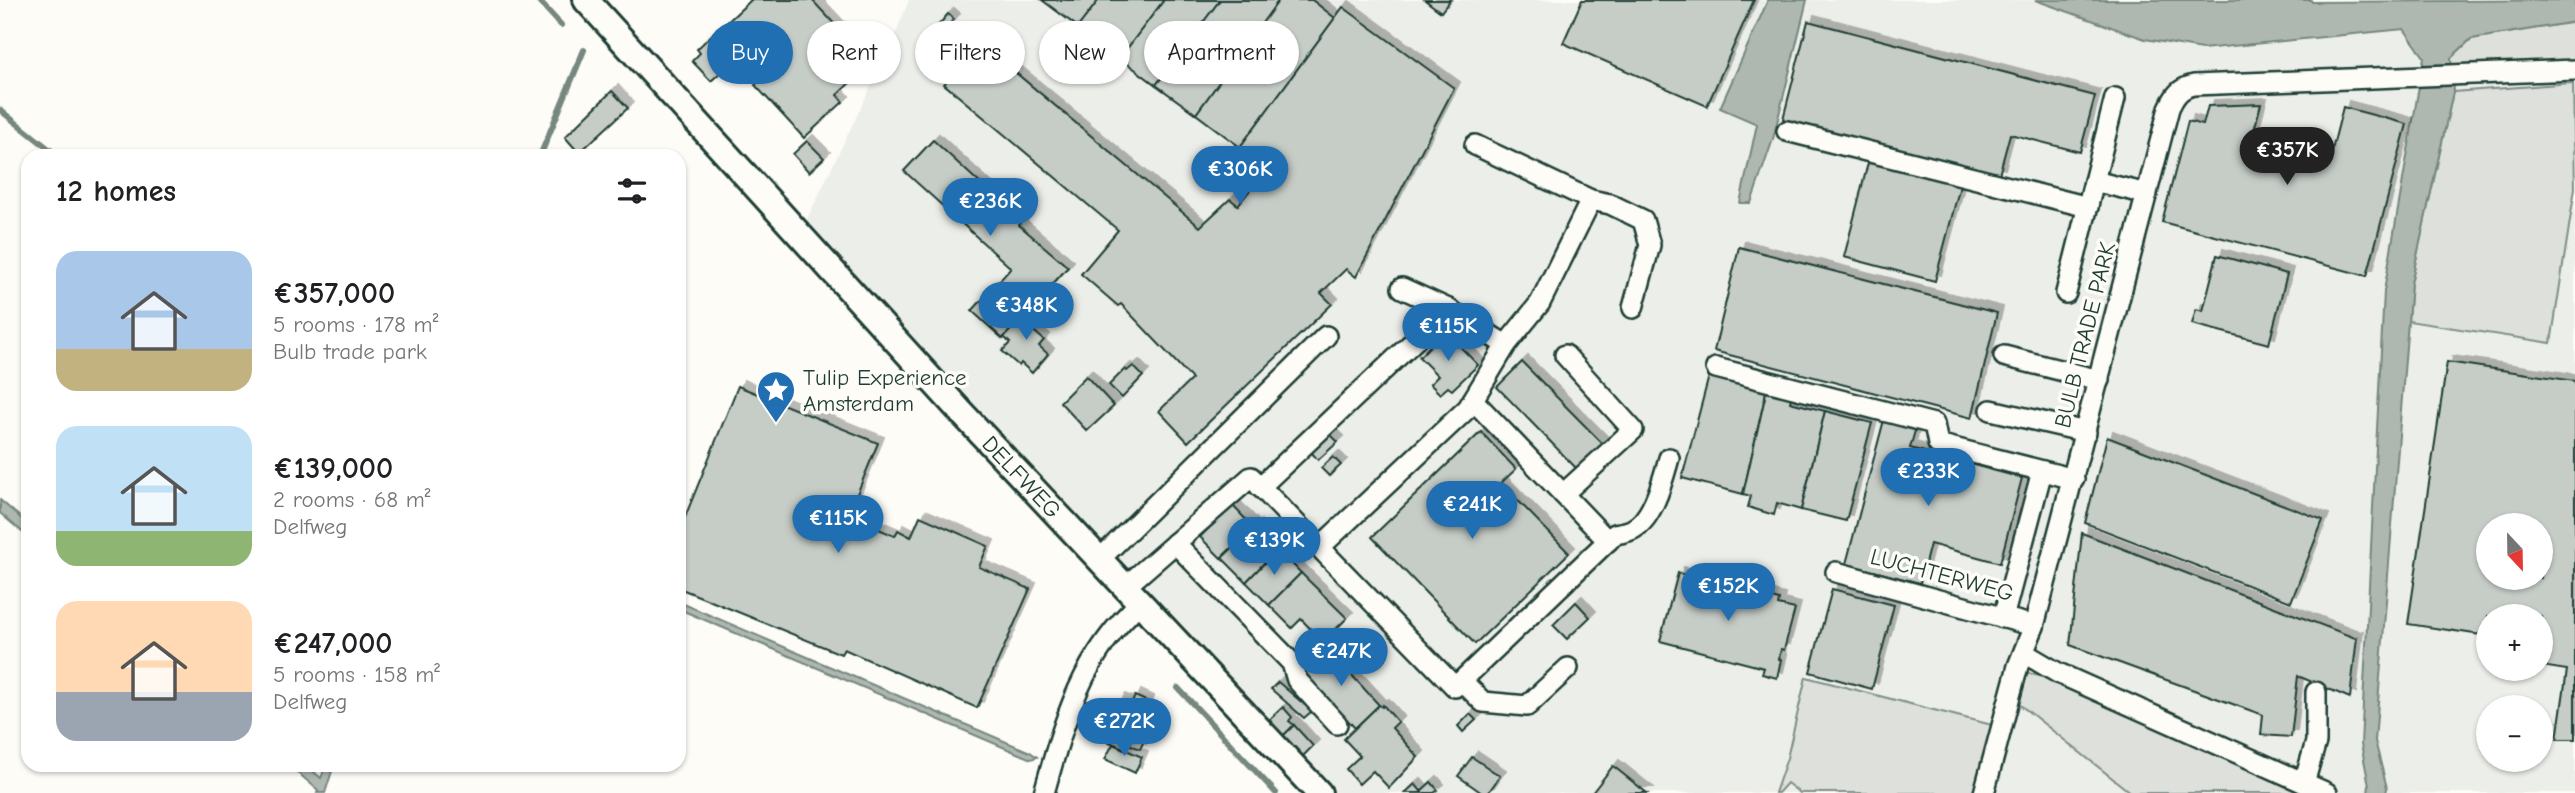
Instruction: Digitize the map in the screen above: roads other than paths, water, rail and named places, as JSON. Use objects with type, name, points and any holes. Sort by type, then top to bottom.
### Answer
[{"type":"main road","name":"DELFWEG","points":[[586,0],[909,356],[1319,793]]},
{"type":"street","name":"BULB TRADE PARK","points":[[2024,653],[2034,626],[2074,479],[2169,108],[2175,95],[2184,87],[2194,85],[2575,70]]},
{"type":"street","points":[[2066,293],[2115,98]]},
{"type":"street","points":[[1787,131],[2088,206]]},
{"type":"street","points":[[1475,145],[1591,200],[1610,204],[1643,220],[1650,245],[1633,308]]},
{"type":"street","points":[[2094,181],[2147,194]]},
{"type":"street","points":[[1319,548],[1468,408],[1506,345],[1540,303],[1591,200]]},
{"type":"street","points":[[1402,288],[1448,309],[1506,345]]},
{"type":"street","points":[[1260,487],[1448,309]]},
{"type":"street","points":[[1099,560],[1326,336]]},
{"type":"street","points":[[1563,494],[1633,430],[1565,355]]},
{"type":"street","points":[[2004,356],[2099,380]]},
{"type":"street","points":[[1716,368],[1934,424],[1938,444],[2074,479]]},
{"type":"street","points":[[1473,400],[1608,541]]},
{"type":"street","points":[[1992,410],[2086,432]]},
{"type":"street","points":[[1044,793],[1076,690],[1132,595],[1175,543],[1251,477],[1455,687],[1615,534],[1633,530],[1648,513],[1658,494],[1669,458]]},
{"type":"street","points":[[2003,618],[2042,471]]},
{"type":"street","points":[[1175,543],[1292,663],[1297,680],[1338,724]]},
{"type":"street","name":"LUCHTERWEG","points":[[1836,572],[2034,626]]},
{"type":"street","points":[[1984,793],[2018,666],[2024,653],[2058,673],[2327,793]]},
{"type":"street","points":[[1462,681],[1483,702],[1527,706],[1568,668]]},
{"type":"street","points":[[2304,783],[2316,742],[2316,691]]},
{"type":"waterway","points":[[538,0],[561,25]]},
{"type":"waterway","points":[[543,149],[584,50]]},
{"type":"waterway","points":[[0,110],[49,149]]},
{"type":"waterway","points":[[1178,688],[1276,793]]},
{"type":"place","name":"Tulip Experience Amsterdam","points":[[776,424]]}]
